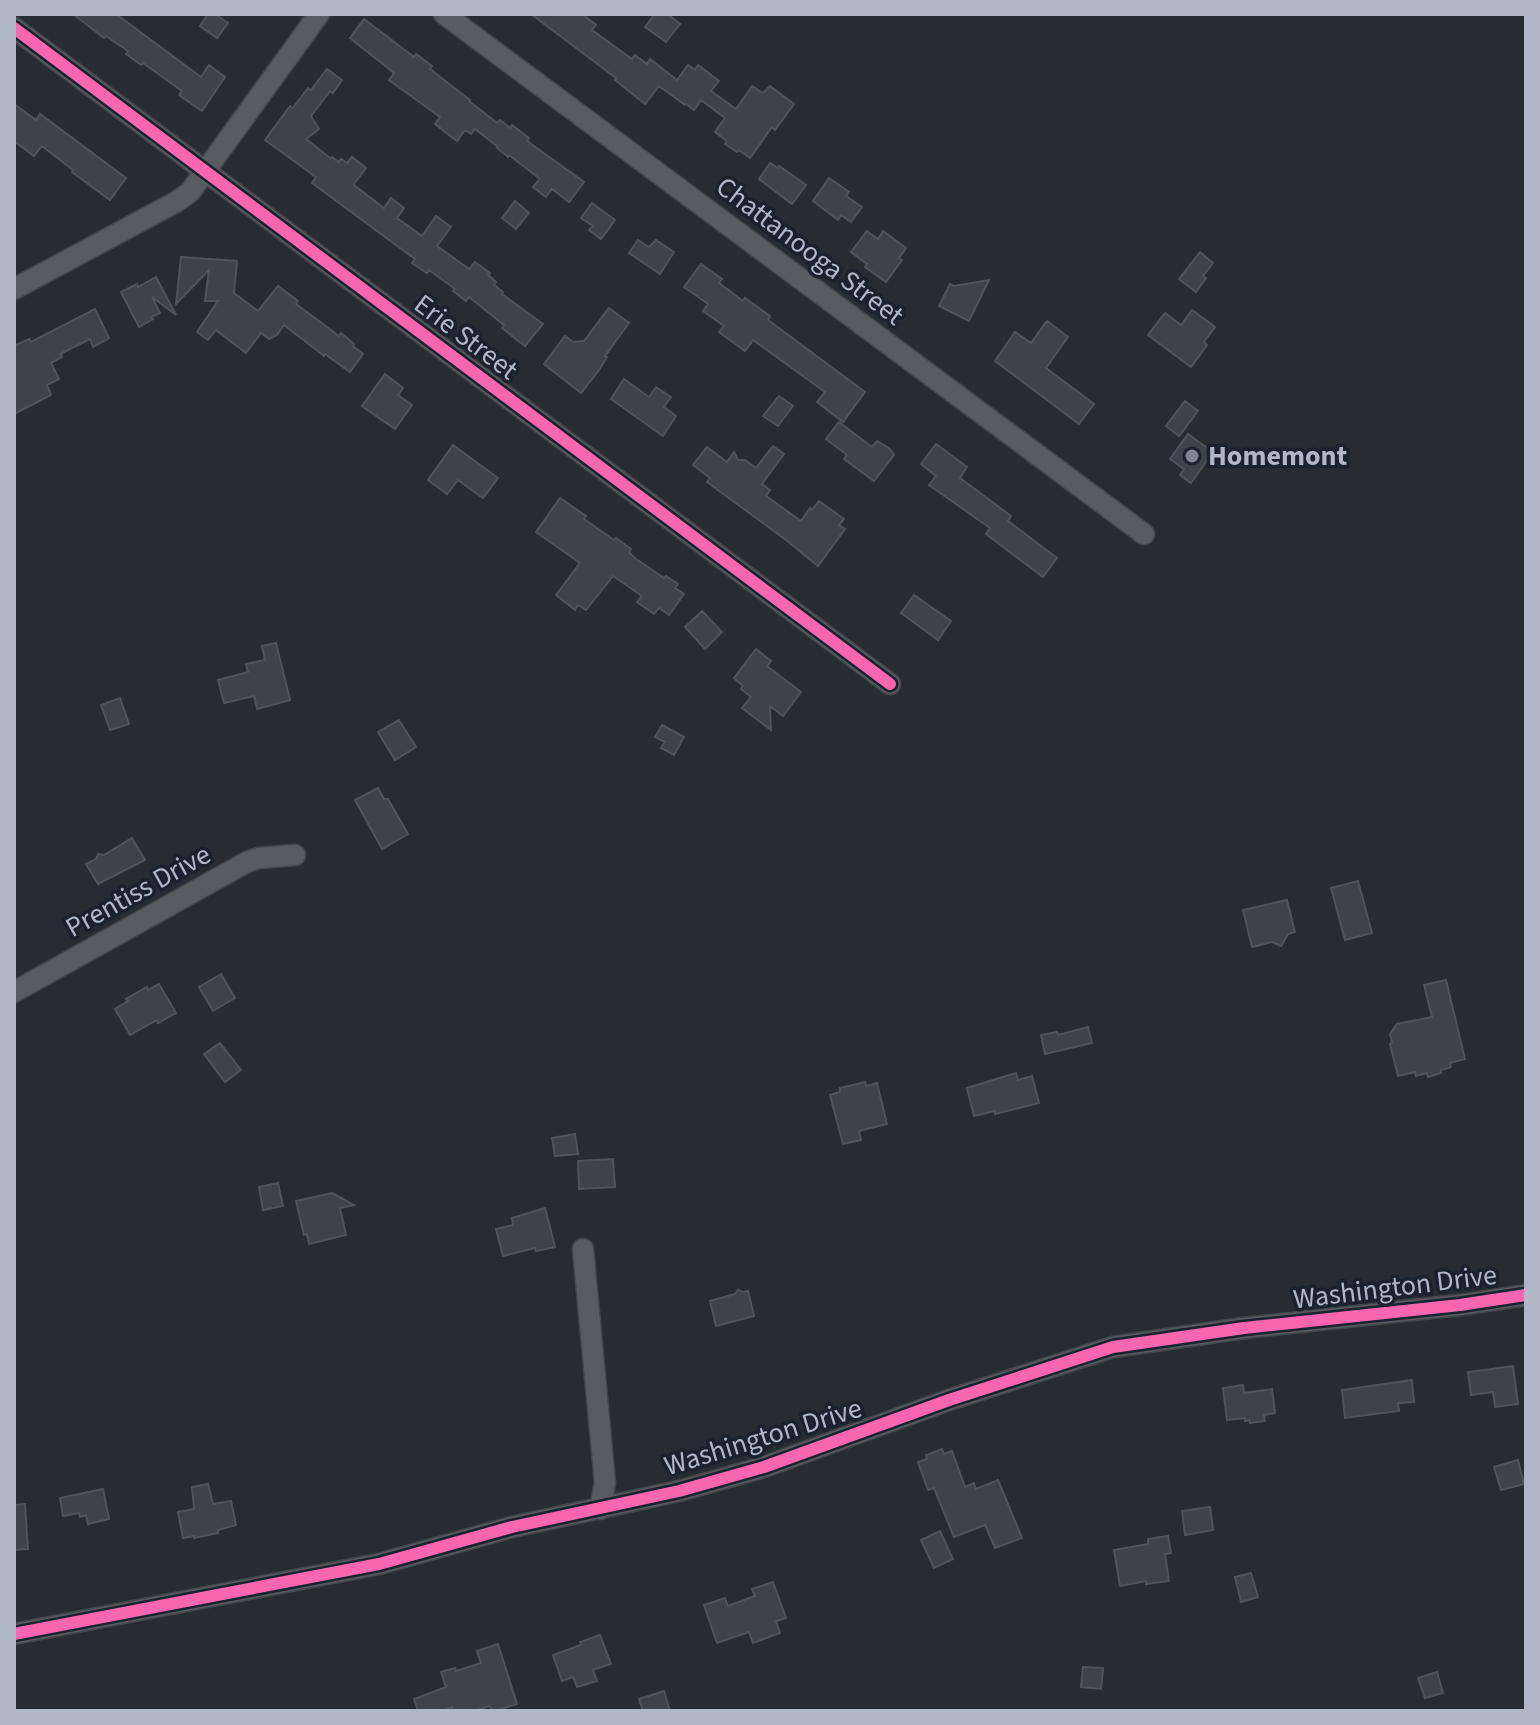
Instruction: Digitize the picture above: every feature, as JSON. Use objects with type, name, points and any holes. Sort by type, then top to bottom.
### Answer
[{"type":"street","points":[[14,289],[190,192],[319,14]]},
{"type":"street","name":"Chattanooga Street","points":[[444,14],[1144,534]]},
{"type":"street","name":"Erie Street","points":[[14,28],[890,684]]},
{"type":"street","name":"Prentiss Drive","points":[[14,992],[247,862],[295,855]]},
{"type":"street","points":[[583,1249],[605,1483],[600,1509]]},
{"type":"street","name":"Washington Drive","points":[[14,1634],[379,1564],[494,1531],[679,1491],[764,1467],[949,1400],[1113,1347],[1244,1328],[1526,1295]]},
{"type":"building","points":[[73,14],[116,14],[201,77],[209,65],[225,77],[202,111],[179,95],[182,91],[143,63],[141,65],[126,54],[128,51],[106,36],[104,38]]},
{"type":"building","points":[[208,14],[215,14],[228,23],[217,38],[200,26]]},
{"type":"building","points":[[531,14],[582,14],[596,25],[592,30],[632,59],[635,55],[647,64],[650,59],[677,80],[688,65],[695,70],[698,65],[719,81],[711,91],[736,109],[752,86],[763,93],[770,86],[794,104],[775,130],[772,127],[750,158],[725,144],[727,141],[715,132],[725,118],[701,100],[694,110],[659,86],[645,104],[616,78]]},
{"type":"building","points":[[655,14],[667,14],[680,24],[666,42],[645,27]]},
{"type":"building","points":[[364,19],[414,57],[416,54],[432,66],[430,69],[497,123],[500,120],[510,128],[512,125],[529,138],[527,141],[584,182],[569,202],[552,189],[546,197],[533,187],[540,179],[475,129],[471,134],[465,130],[457,141],[435,124],[440,117],[389,80],[394,73],[350,38]]},
{"type":"building","points":[[327,69],[342,80],[311,116],[319,129],[306,139],[330,158],[347,163],[352,157],[366,168],[355,186],[384,208],[391,198],[404,208],[397,218],[422,236],[436,216],[451,227],[437,246],[469,269],[475,262],[490,273],[488,275],[502,294],[543,324],[525,346],[469,297],[466,301],[429,270],[427,273],[412,263],[415,259],[312,183],[316,177],[265,140],[290,106],[293,108],[308,88],[311,90]]},
{"type":"building","points":[[14,104],[36,120],[40,114],[126,178],[110,200],[42,146],[34,156],[14,141]]},
{"type":"building","points":[[770,163],[806,185],[792,204],[759,179]]},
{"type":"building","points":[[829,178],[849,192],[846,196],[862,207],[851,222],[841,215],[838,220],[813,201]]},
{"type":"building","points":[[515,201],[529,213],[516,229],[502,218]]},
{"type":"building","points":[[592,203],[615,220],[601,239],[589,230],[593,226],[581,218]]},
{"type":"building","points":[[867,231],[878,239],[883,231],[906,248],[899,258],[902,260],[886,282],[851,252]]},
{"type":"building","points":[[638,240],[649,247],[656,240],[674,252],[660,274],[629,253]]},
{"type":"building","points":[[1200,252],[1213,263],[1196,292],[1179,279]]},
{"type":"building","points":[[181,257],[237,261],[234,293],[258,311],[278,286],[298,301],[296,304],[339,336],[341,333],[363,354],[350,372],[284,325],[277,335],[269,339],[261,333],[246,353],[216,330],[208,340],[197,332],[218,301],[205,301],[209,270],[176,304]]},
{"type":"building","points":[[701,264],[722,279],[719,283],[770,316],[768,320],[865,392],[843,422],[817,402],[825,392],[753,340],[745,351],[719,332],[724,326],[703,311],[708,304],[684,287]]},
{"type":"building","points":[[156,277],[176,315],[152,297],[160,313],[139,327],[121,292]]},
{"type":"building","points":[[989,280],[969,321],[939,306],[950,284]]},
{"type":"building","points":[[609,308],[629,323],[581,393],[544,364],[565,336],[573,342],[584,341]]},
{"type":"building","points":[[95,309],[109,338],[93,347],[90,339],[60,354],[62,357],[51,363],[59,379],[47,385],[51,395],[14,414],[14,346],[29,339],[31,342]]},
{"type":"building","points":[[1192,310],[1215,327],[1204,342],[1207,345],[1191,367],[1148,335],[1165,313],[1181,325]]},
{"type":"building","points":[[1047,321],[1068,337],[1046,368],[1094,404],[1079,424],[995,361],[1015,332],[1031,343]]},
{"type":"building","points":[[385,374],[403,388],[398,395],[412,405],[395,429],[362,406]]},
{"type":"building","points":[[624,379],[649,397],[656,387],[671,397],[664,407],[676,416],[663,436],[611,399]]},
{"type":"building","points":[[779,396],[793,406],[778,426],[763,416]]},
{"type":"building","points":[[1185,401],[1198,411],[1179,436],[1166,426]]},
{"type":"building","points":[[839,422],[872,447],[877,441],[894,455],[874,481],[844,459],[847,455],[826,439]]},
{"type":"building","name":"Homemont","points":[[1188,434],[1213,452],[1191,483],[1180,475],[1184,469],[1170,459]]},
{"type":"building","points":[[936,444],[967,467],[960,478],[1011,516],[1008,521],[1057,558],[1043,577],[986,534],[990,528],[929,485],[936,476],[921,464]]},
{"type":"building","points":[[453,445],[498,478],[483,498],[458,480],[447,494],[428,480]]},
{"type":"building","points":[[773,446],[784,454],[762,484],[770,490],[766,496],[801,521],[819,501],[844,519],[839,525],[845,529],[818,566],[707,482],[710,478],[693,465],[707,447],[727,462],[734,452],[738,460],[745,460],[756,468]]},
{"type":"building","points":[[560,498],[586,516],[584,519],[631,549],[629,552],[636,559],[678,584],[675,588],[684,594],[669,615],[659,608],[654,614],[637,602],[642,596],[613,576],[586,610],[578,605],[575,610],[556,595],[580,563],[536,532]]},
{"type":"building","points":[[914,595],[951,621],[938,640],[901,613]]},
{"type":"building","points":[[702,611],[722,632],[705,649],[685,627]]},
{"type":"building","points":[[276,643],[290,700],[257,709],[254,696],[224,703],[218,680],[248,672],[246,664],[265,660],[262,646]]},
{"type":"building","points":[[756,649],[771,661],[767,666],[801,692],[783,716],[770,706],[771,730],[742,708],[751,697],[734,678]]},
{"type":"building","points":[[120,698],[129,724],[110,730],[101,705]]},
{"type":"building","points":[[399,720],[416,747],[395,760],[378,732]]},
{"type":"building","points":[[662,725],[684,737],[674,755],[661,748],[665,742],[655,737]]},
{"type":"building","points":[[378,788],[408,834],[382,849],[355,800]]},
{"type":"building","points":[[132,838],[145,860],[98,884],[86,864],[96,859],[98,854],[104,855]]},
{"type":"building","points":[[1358,881],[1372,933],[1345,940],[1331,888]]},
{"type":"building","points":[[1287,900],[1295,932],[1288,934],[1281,946],[1272,942],[1252,947],[1243,910]]},
{"type":"building","points":[[221,974],[235,998],[213,1011],[199,987]]},
{"type":"building","points":[[1446,980],[1465,1059],[1450,1063],[1451,1067],[1428,1077],[1427,1073],[1416,1076],[1415,1072],[1398,1076],[1390,1034],[1397,1024],[1432,1017],[1424,985]]},
{"type":"building","points":[[159,984],[176,1013],[130,1035],[115,1009],[147,987],[148,990]]},
{"type":"building","points":[[1088,1027],[1092,1043],[1045,1054],[1041,1035],[1057,1032],[1058,1035]]},
{"type":"building","points":[[220,1043],[241,1070],[225,1082],[204,1054]]},
{"type":"building","points":[[1016,1073],[1018,1080],[1032,1076],[1039,1103],[974,1116],[967,1088]]},
{"type":"building","points":[[865,1082],[866,1086],[877,1083],[887,1124],[859,1131],[861,1140],[843,1144],[830,1095],[840,1092],[840,1088]]},
{"type":"building","points":[[575,1134],[578,1154],[555,1156],[552,1138]]},
{"type":"building","points":[[613,1159],[615,1187],[579,1189],[578,1161]]},
{"type":"building","points":[[278,1183],[283,1206],[263,1210],[259,1187]]},
{"type":"building","points":[[332,1193],[354,1205],[340,1208],[346,1235],[309,1244],[296,1201]]},
{"type":"building","points":[[545,1208],[555,1247],[536,1251],[535,1248],[503,1256],[496,1229],[513,1225],[512,1218]]},
{"type":"building","points":[[738,1290],[748,1291],[754,1316],[716,1326],[710,1301],[735,1294]]},
{"type":"building","points":[[1513,1366],[1518,1404],[1495,1407],[1493,1392],[1471,1395],[1468,1372]]},
{"type":"building","points":[[1412,1380],[1414,1402],[1398,1403],[1399,1411],[1345,1418],[1342,1390]]},
{"type":"building","points":[[1243,1385],[1244,1393],[1272,1389],[1275,1413],[1264,1415],[1265,1421],[1250,1423],[1245,1418],[1227,1420],[1223,1388]]},
{"type":"building","points":[[942,1449],[944,1454],[952,1451],[965,1487],[974,1483],[976,1489],[998,1480],[1022,1538],[995,1548],[985,1525],[954,1537],[934,1488],[928,1490],[918,1462]]},
{"type":"building","points":[[1518,1460],[1524,1484],[1501,1490],[1494,1467]]},
{"type":"building","points":[[208,1484],[213,1504],[231,1501],[236,1525],[218,1530],[218,1533],[183,1538],[178,1512],[194,1509],[192,1487]]},
{"type":"building","points":[[103,1489],[109,1519],[88,1524],[86,1515],[63,1516],[60,1498]]},
{"type":"building","points":[[25,1504],[28,1549],[14,1550],[14,1505]]},
{"type":"building","points":[[1210,1507],[1213,1530],[1185,1535],[1182,1511]]},
{"type":"building","points":[[940,1531],[953,1559],[934,1568],[921,1540]]},
{"type":"building","points":[[1168,1536],[1171,1553],[1165,1554],[1169,1581],[1120,1586],[1114,1550],[1148,1544],[1148,1539]]},
{"type":"building","points":[[1251,1573],[1258,1597],[1241,1602],[1235,1577]]},
{"type":"building","points":[[773,1582],[786,1618],[776,1621],[780,1633],[753,1643],[749,1632],[717,1643],[704,1605],[725,1598],[728,1606],[755,1596],[752,1589]]},
{"type":"building","points":[[600,1635],[611,1664],[593,1670],[597,1681],[577,1687],[573,1677],[562,1681],[553,1655]]},
{"type":"building","points":[[498,1644],[517,1704],[494,1711],[490,1706],[473,1711],[453,1711],[452,1707],[440,1711],[418,1711],[414,1699],[446,1687],[441,1672],[481,1663],[477,1651]]},
{"type":"building","points":[[1083,1667],[1103,1668],[1101,1689],[1081,1687]]},
{"type":"building","points":[[1437,1672],[1443,1693],[1425,1698],[1418,1678]]},
{"type":"building","points":[[664,1691],[670,1711],[643,1711],[639,1699]]},
{"type":"cycle path","points":[[14,28],[890,684]]},
{"type":"cycle path","points":[[14,1634],[379,1564],[512,1527],[679,1491],[764,1467],[949,1400],[1113,1347],[1244,1328],[1526,1295]]},
{"type":"place","name":"Homemont","points":[[1192,456]]}]
